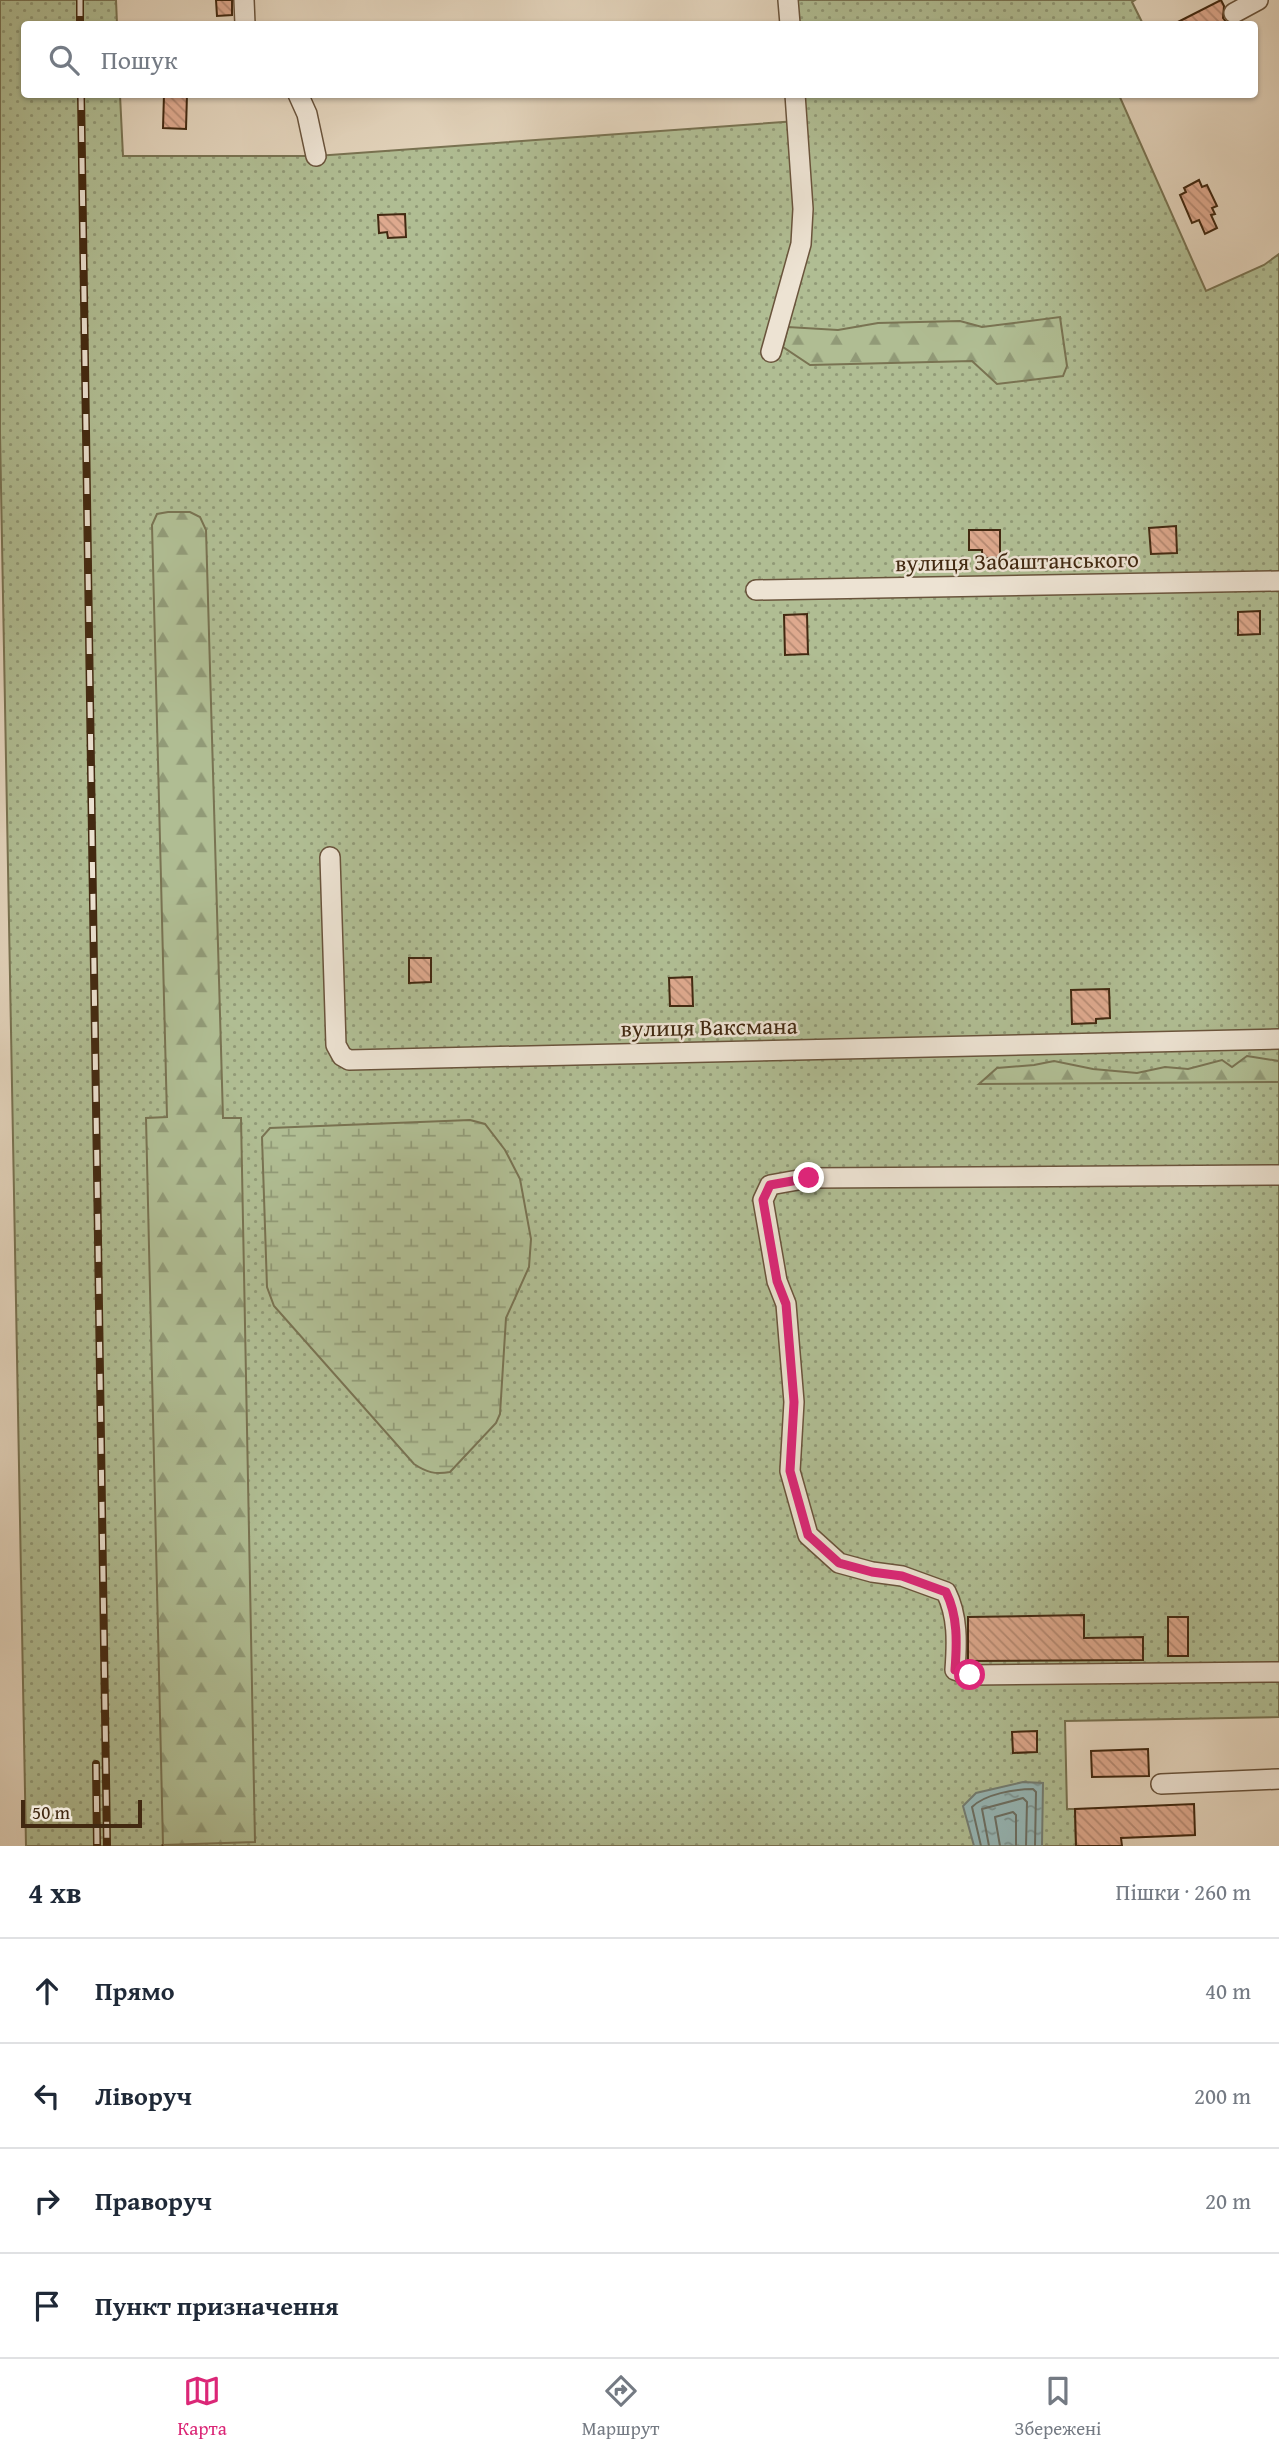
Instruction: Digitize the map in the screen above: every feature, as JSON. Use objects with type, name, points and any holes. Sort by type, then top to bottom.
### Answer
[{"type":"street","points":[[244,0],[245,21]]},
{"type":"street","points":[[788,0],[790,21]]},
{"type":"street","points":[[1234,13],[1258,0]]},
{"type":"street","points":[[300,98],[307,114],[316,156]]},
{"type":"street","points":[[771,352],[802,236],[803,209],[795,98]]},
{"type":"street","name":"вулиця Забаштанського","points":[[756,590],[1279,581]]},
{"type":"street","name":"вулиця Ваксмана","points":[[330,857],[336,1045],[342,1056],[349,1060],[1279,1039]]},
{"type":"street","points":[[1279,1175],[809,1178],[770,1185],[763,1200],[777,1281],[786,1304],[794,1402],[790,1471],[808,1535],[839,1563],[872,1572],[902,1576],[946,1592],[954,1607],[957,1649],[955,1670],[970,1675],[1279,1671]]},
{"type":"street","points":[[1161,1784],[1279,1779]]},
{"type":"green space","points":[[0,0],[116,0],[117,21],[21,21],[21,98],[120,98],[123,156],[316,156],[797,121],[795,98],[1120,98],[1206,291],[1264,265],[1279,254],[1279,1717],[1065,1721],[1067,1809],[1075,1809],[1076,1846],[26,1846],[0,433]]},
{"type":"green space","points":[[788,0],[1135,0],[1132,2],[1142,21],[790,21]]},
{"type":"green space","points":[[1060,317],[1067,366],[1063,376],[997,384],[972,361],[810,365],[783,347],[788,327],[838,330],[878,323],[960,321],[982,327]]},
{"type":"green space","points":[[190,512],[200,517],[206,530],[223,1118],[241,1118],[255,1842],[163,1845],[146,1118],[167,1117],[152,525],[157,514]]},
{"type":"green space","points":[[1247,1056],[1279,1061],[1279,1082],[979,1084],[997,1068],[1054,1061],[1093,1069],[1137,1073],[1165,1067],[1188,1069],[1222,1060],[1232,1067]]},
{"type":"green space","points":[[470,1120],[485,1124],[505,1150],[520,1179],[531,1239],[529,1267],[506,1318],[500,1414],[496,1423],[450,1472],[435,1473],[414,1464],[274,1306],[267,1287],[262,1137],[270,1128]]},
{"type":"water","points":[[1023,1782],[1043,1783],[1042,1846],[974,1846],[963,1806],[976,1793]]},
{"type":"building","points":[[216,0],[232,0],[232,15],[217,16]]},
{"type":"building","points":[[1221,0],[1224,6],[1225,21],[1180,21]]},
{"type":"building","points":[[164,98],[187,98],[186,129],[163,128]]},
{"type":"building","points":[[1199,180],[1202,187],[1207,185],[1217,206],[1212,208],[1215,214],[1211,215],[1217,228],[1205,234],[1199,220],[1192,223],[1180,195],[1186,192],[1184,188]]},
{"type":"building","points":[[405,214],[406,237],[388,238],[387,232],[379,233],[378,215]]},
{"type":"building","points":[[1176,526],[1177,553],[1151,554],[1149,528]]},
{"type":"building","points":[[969,530],[1000,530],[1000,558],[982,558],[982,550],[969,550]]},
{"type":"building","points":[[1260,611],[1260,634],[1238,635],[1238,612]]},
{"type":"building","points":[[807,614],[808,654],[785,655],[784,615]]},
{"type":"building","points":[[409,958],[431,958],[431,982],[409,983]]},
{"type":"building","points":[[692,977],[693,1006],[670,1006],[669,978]]},
{"type":"building","points":[[1109,989],[1110,1018],[1096,1019],[1096,1023],[1072,1024],[1071,990]]},
{"type":"building","points":[[1084,1615],[1084,1638],[1143,1637],[1143,1660],[968,1661],[968,1617]]},
{"type":"building","points":[[1168,1617],[1188,1617],[1188,1656],[1168,1656]]},
{"type":"building","points":[[1037,1731],[1037,1752],[1013,1753],[1012,1732]]},
{"type":"building","points":[[1148,1749],[1149,1776],[1092,1777],[1091,1751]]},
{"type":"building","points":[[1194,1804],[1195,1835],[1121,1838],[1122,1846],[1076,1846],[1075,1809]]},
{"type":"railway","points":[[80,0],[80,21]]},
{"type":"railway","points":[[81,98],[107,1846]]},
{"type":"railway","points":[[96,1764],[97,1846]]},
{"type":"route","points":[[809,1178],[770,1185],[763,1200],[777,1281],[786,1304],[794,1402],[790,1471],[801,1514],[808,1535],[839,1563],[872,1572],[902,1576],[946,1592],[954,1607],[957,1649],[955,1670],[970,1675]]}]
